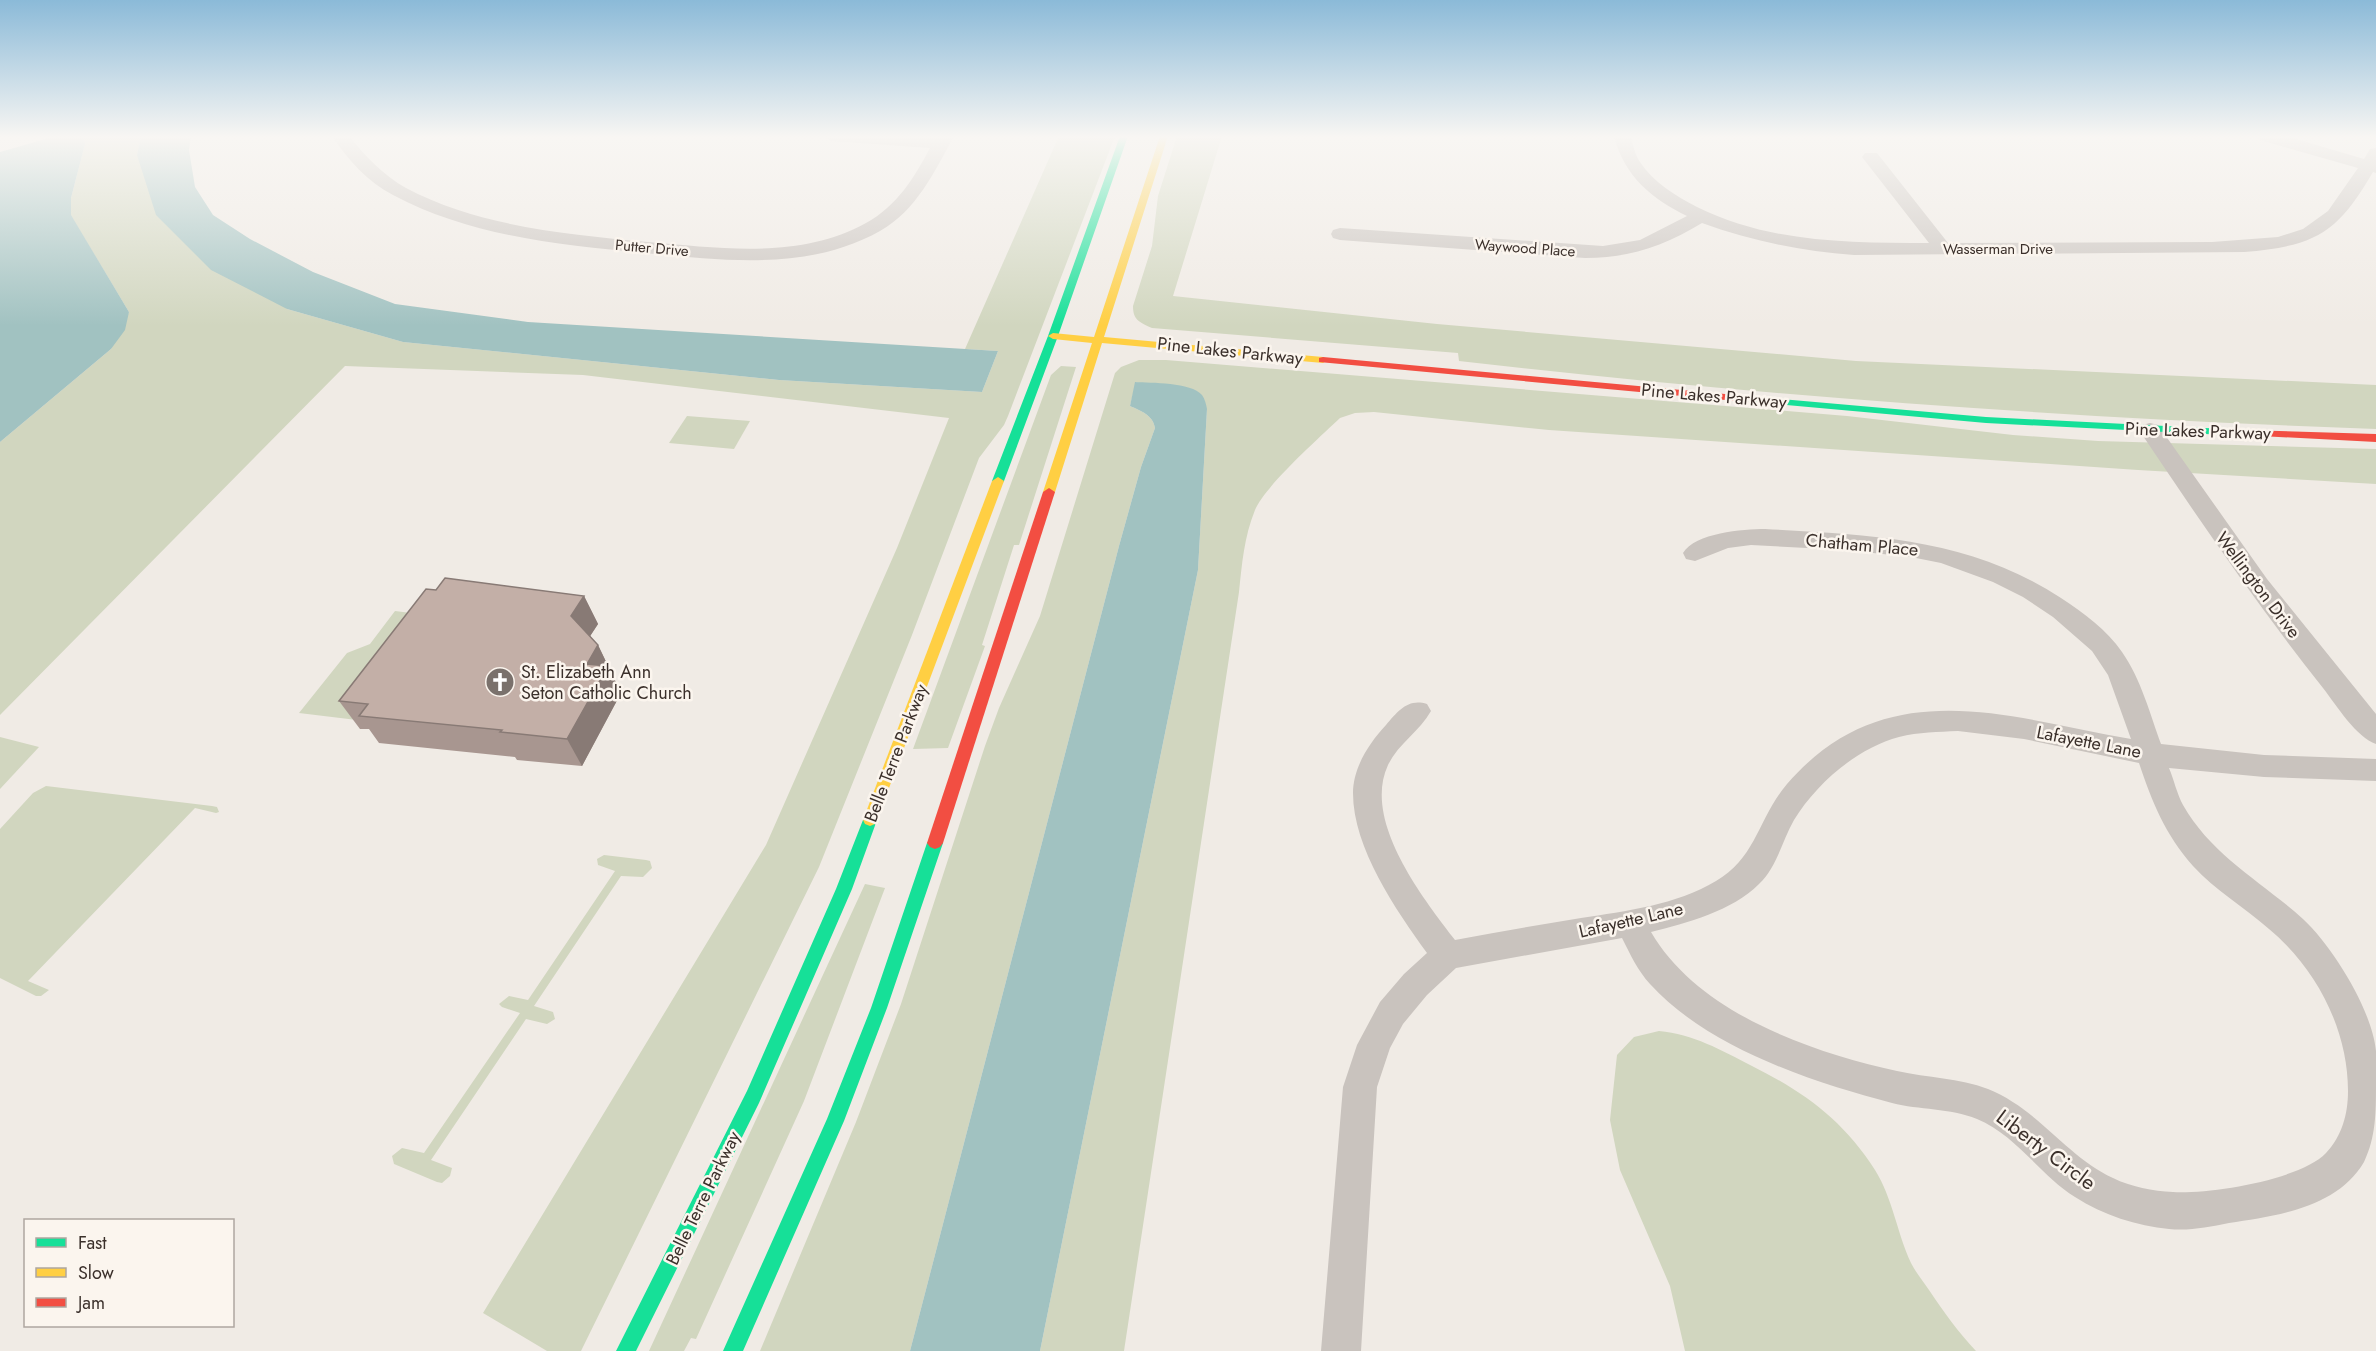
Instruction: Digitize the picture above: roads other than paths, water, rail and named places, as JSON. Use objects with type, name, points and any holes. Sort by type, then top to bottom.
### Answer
[{"type":"main road","name":"Belle Terre Parkway","points":[[626,1351],[753,1096],[844,889],[1053,336],[1102,199]]},
{"type":"main road","points":[[733,1351],[835,1121],[879,1008],[924,878],[1144,199]]},
{"type":"main road","name":"Pine Lakes Parkway","points":[[1053,336],[1986,420],[2150,430],[2376,438]]},
{"type":"street","name":"Putter Drive","points":[[418,199],[476,221],[559,240],[740,255],[776,254],[821,246],[856,234],[885,220],[907,199]]},
{"type":"street","name":"Wasserman Drive","points":[[1672,199],[1701,216],[1757,236],[1815,246],[1854,249],[1943,249],[2212,248],[2268,244],[2293,239],[2327,222],[2347,199]]},
{"type":"street","points":[[1904,199],[1943,249]]},
{"type":"street","name":"Waywood Place","points":[[1340,234],[1585,252],[1613,252],[1652,244],[1701,216]]},
{"type":"street","name":"Wellington Drive","points":[[2150,430],[2205,513],[2262,591],[2298,639],[2376,733]]},
{"type":"street","name":"Chatham Place","points":[[1695,553],[1714,543],[1740,537],[1880,543],[1941,554],[1993,571],[2033,590],[2086,630],[2104,648],[2113,659],[2122,677],[2151,754]]},
{"type":"street","points":[[1417,711],[1386,743],[1371,771],[1369,788],[1371,821],[1397,881],[1413,908],[1448,955]]},
{"type":"street","name":"Lafayette Lane","points":[[1341,1351],[1359,1097],[1369,1055],[1382,1025],[1402,998],[1424,974],[1448,955],[1631,923],[1696,904],[1742,881],[1763,857],[1774,829],[1804,784],[1844,750],[1895,727],[1920,722],[1975,721],[2151,754],[2266,767],[2376,770]]},
{"type":"street","name":"Liberty Circle","points":[[1631,923],[1650,959],[1661,974],[1688,998],[1715,1016],[1760,1040],[1831,1070],[1896,1088],[1950,1095],[1988,1106],[2025,1132],[2065,1169],[2115,1198],[2169,1211],[2242,1203],[2303,1191],[2335,1169],[2359,1132],[2365,1108],[2366,1083],[2354,1028],[2332,981],[2302,939],[2213,866],[2193,844],[2168,806],[2151,754]]},
{"type":"water","points":[[0,199],[71,199],[71,215],[129,312],[125,330],[111,349],[0,442]]},
{"type":"water","points":[[151,199],[203,199],[213,215],[250,239],[313,272],[395,304],[528,322],[998,351],[982,392],[779,380],[403,342],[287,309],[211,270],[156,215]]},
{"type":"water","points":[[1135,382],[1170,384],[1189,388],[1202,395],[1205,402],[1207,409],[1198,570],[1040,1351],[910,1351],[1119,546],[1141,467],[1155,428],[1149,417],[1130,406]]},
{"type":"place","name":"St. Elizabeth Ann Seton Catholic Church","points":[[500,682]]}]
